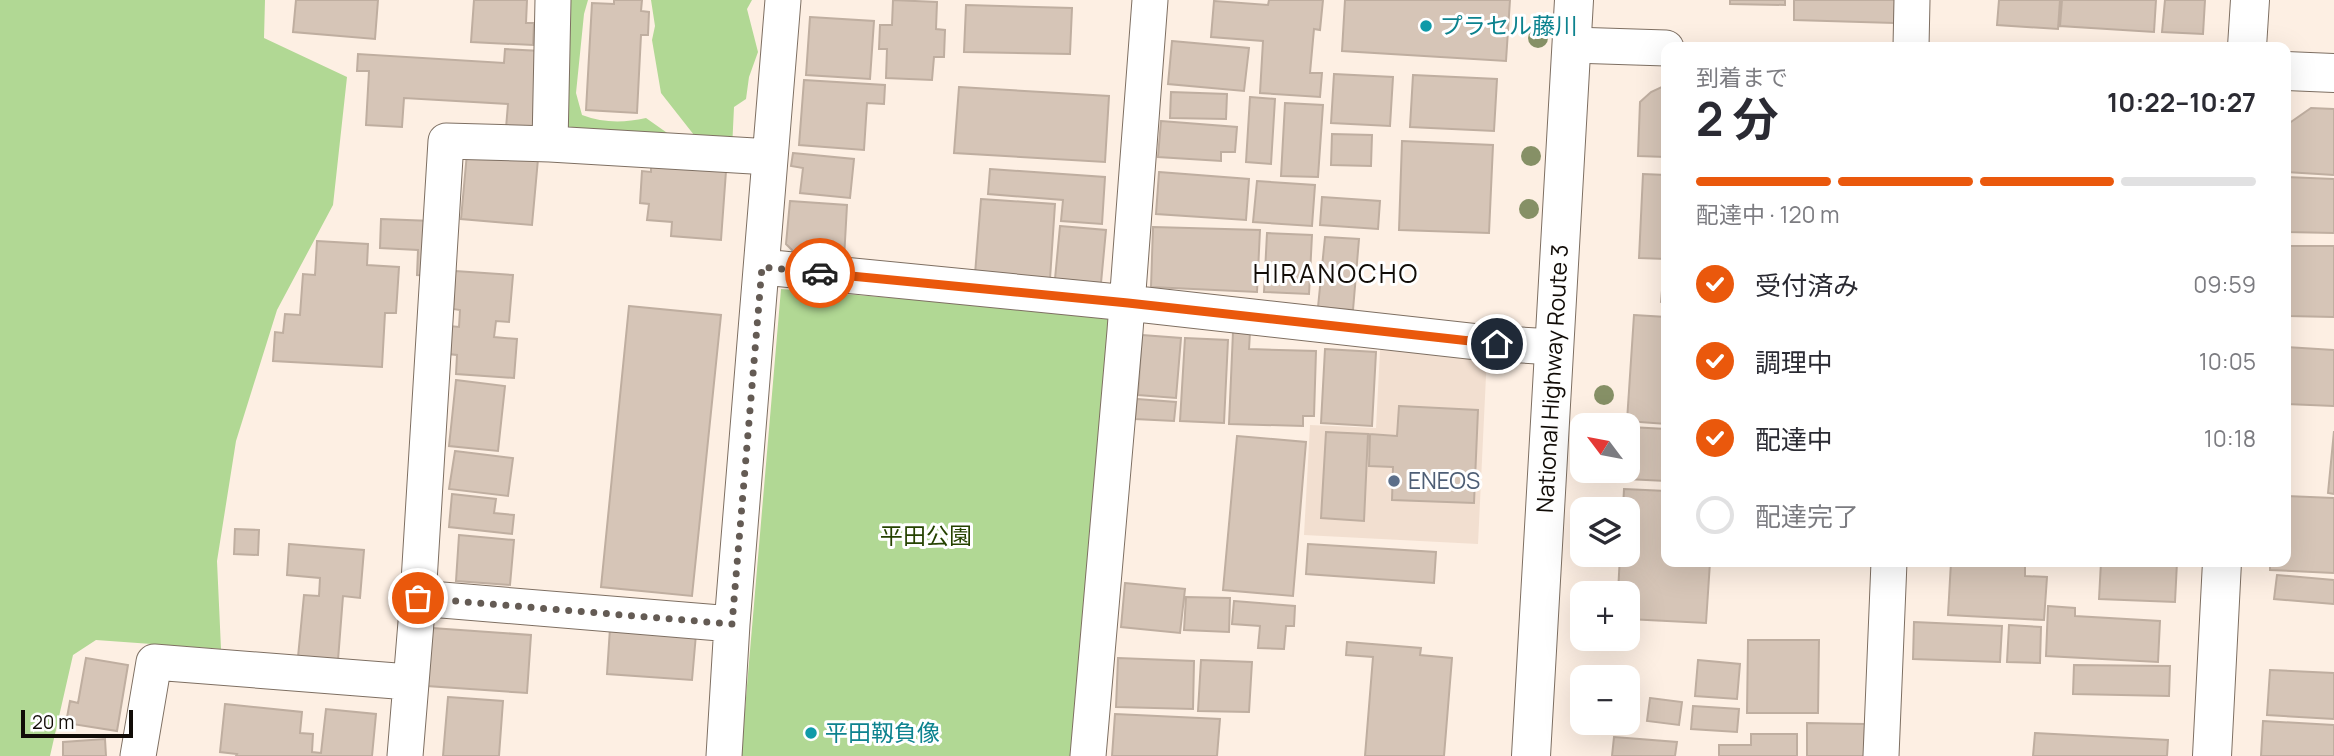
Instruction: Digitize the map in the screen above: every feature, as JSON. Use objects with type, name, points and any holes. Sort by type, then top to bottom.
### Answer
[{"type":"main road","name":"National Highway Route 3","points":[[1531,756],[1574,0]]},
{"type":"main road","points":[[2247,42],[2250,0]]},
{"type":"main road","points":[[2291,71],[2334,73]]},
{"type":"main road","points":[[2212,756],[2222,567]]},
{"type":"street","points":[[550,144],[553,0]]},
{"type":"street","points":[[724,756],[732,624],[783,0]]},
{"type":"street","points":[[1088,756],[1128,303],[1150,0]]},
{"type":"street","points":[[1911,42],[1913,0]]},
{"type":"street","points":[[1572,45],[1661,48]]},
{"type":"street","points":[[405,756],[418,598],[446,141],[550,144],[770,157]]},
{"type":"street","points":[[762,267],[1128,303],[1487,343],[1554,347]]},
{"type":"street","points":[[1881,756],[1889,567]]},
{"type":"street","points":[[418,598],[732,624]]},
{"type":"street","points":[[138,756],[153,662],[409,682]]},
{"type":"shaded area","name":"ENEOS","points":[[1380,350],[1487,355],[1478,544],[1304,535],[1310,425],[1376,428]]},
{"type":"green space","points":[[0,0],[265,0],[264,38],[347,77],[333,205],[277,310],[236,441],[217,561],[221,649],[96,640],[73,655],[50,756],[0,756]]},
{"type":"green space","points":[[563,0],[588,0],[584,14],[576,93],[582,115],[614,121],[646,118],[680,142],[568,131]]},
{"type":"green space","points":[[651,0],[752,0],[747,9],[758,52],[749,77],[746,99],[734,107],[732,149],[694,135],[661,93],[652,40],[655,26]]},
{"type":"green space","name":"平田公園","points":[[781,289],[1110,315],[1073,756],[741,756]]},
{"type":"building","points":[[296,0],[378,0],[375,39],[293,32]]},
{"type":"building","points":[[474,0],[527,0],[526,23],[534,23],[533,45],[471,42]]},
{"type":"building","points":[[614,0],[642,0],[641,11],[649,12],[648,35],[641,35],[637,113],[586,110],[592,3],[614,4]]},
{"type":"building","points":[[893,0],[937,2],[936,29],[945,30],[944,57],[934,57],[932,80],[886,78],[887,49],[879,49],[880,25],[892,25]]},
{"type":"building","points":[[1269,0],[1323,0],[1320,30],[1314,29],[1310,73],[1322,73],[1320,97],[1260,93],[1263,41],[1211,37],[1214,1],[1268,5]]},
{"type":"building","name":"プラセル藤川","points":[[1345,0],[1510,0],[1506,61],[1342,51]]},
{"type":"building","points":[[1730,0],[1785,0],[1785,5],[1730,4]]},
{"type":"building","points":[[1794,0],[1895,0],[1894,23],[1794,20]]},
{"type":"building","points":[[1999,0],[2060,0],[2058,29],[1997,25]]},
{"type":"building","points":[[2062,0],[2156,0],[2154,32],[2060,26]]},
{"type":"building","points":[[2165,0],[2205,0],[2203,34],[2162,32]]},
{"type":"building","points":[[966,5],[1072,8],[1070,54],[964,52]]},
{"type":"building","points":[[810,17],[874,21],[870,79],[806,75]]},
{"type":"building","points":[[1172,41],[1249,48],[1244,91],[1168,84]]},
{"type":"building","points":[[505,49],[541,51],[535,130],[506,128],[508,104],[404,98],[402,127],[366,125],[369,71],[357,71],[358,54],[504,63]]},
{"type":"building","points":[[1334,74],[1393,77],[1390,126],[1331,123]]},
{"type":"building","points":[[1413,75],[1497,79],[1494,131],[1410,127]]},
{"type":"building","points":[[804,80],[885,85],[884,104],[867,103],[864,150],[799,145]]},
{"type":"building","points":[[959,87],[1109,96],[1105,162],[954,153]]},
{"type":"building","points":[[1661,87],[1661,157],[1638,156],[1640,102]]},
{"type":"building","points":[[1171,92],[1227,94],[1226,119],[1170,118]]},
{"type":"building","points":[[1250,97],[1275,99],[1271,164],[1246,162]]},
{"type":"building","points":[[1285,103],[1323,105],[1318,177],[1281,176]]},
{"type":"building","points":[[2311,108],[2334,109],[2334,175],[2291,172],[2291,122]]},
{"type":"building","points":[[1161,121],[1237,127],[1235,152],[1221,152],[1221,161],[1158,157]]},
{"type":"building","points":[[1332,134],[1372,135],[1371,166],[1331,165]]},
{"type":"building","points":[[1402,141],[1493,145],[1489,233],[1399,230]]},
{"type":"building","points":[[467,153],[538,159],[532,225],[461,219]]},
{"type":"building","points":[[793,153],[854,159],[850,198],[800,193],[803,168],[791,166]]},
{"type":"building","points":[[651,166],[726,171],[721,240],[671,236],[672,222],[647,220],[649,204],[640,203],[642,171],[651,172]]},
{"type":"building","points":[[990,169],[1105,177],[1102,224],[1061,221],[1063,200],[988,194]]},
{"type":"building","points":[[1159,172],[1249,179],[1246,220],[1156,214]]},
{"type":"building","points":[[1643,174],[1661,175],[1661,259],[1639,258]]},
{"type":"building","points":[[2291,177],[2334,179],[2334,233],[2291,232]]},
{"type":"building","points":[[1257,181],[1315,185],[1312,226],[1253,222]]},
{"type":"building","points":[[1322,197],[1380,201],[1378,229],[1320,225]]},
{"type":"building","points":[[981,199],[1055,204],[1050,279],[975,274]]},
{"type":"building","points":[[790,201],[847,205],[844,259],[796,254],[786,244]]},
{"type":"building","points":[[381,219],[432,221],[430,276],[417,275],[418,250],[380,248]]},
{"type":"building","points":[[1060,226],[1106,230],[1101,283],[1055,279]]},
{"type":"building","points":[[1153,227],[1260,230],[1257,292],[1151,287]]},
{"type":"building","points":[[1267,233],[1312,235],[1309,294],[1264,292]]},
{"type":"building","points":[[1325,237],[1359,239],[1353,310],[1318,307]]},
{"type":"building","points":[[317,241],[368,244],[367,265],[399,267],[396,313],[385,313],[382,367],[273,361],[275,332],[283,333],[285,314],[300,315],[303,274],[315,275]]},
{"type":"building","points":[[2291,246],[2334,246],[2334,317],[2291,316]]},
{"type":"building","points":[[455,271],[513,275],[509,322],[496,321],[494,337],[517,339],[514,378],[456,374],[457,355],[448,354],[450,326],[459,327],[460,310],[453,309]]},
{"type":"building","points":[[629,306],[721,315],[692,596],[601,587]]},
{"type":"building","points":[[1634,315],[1661,317],[1661,424],[1640,422],[1640,413],[1628,413]]},
{"type":"building","points":[[1233,332],[1250,332],[1249,349],[1316,351],[1314,416],[1303,416],[1303,426],[1229,424]]},
{"type":"building","points":[[1142,335],[1181,338],[1176,398],[1138,395]]},
{"type":"building","points":[[1185,338],[1228,340],[1224,423],[1180,421]]},
{"type":"building","points":[[2291,347],[2334,350],[2334,406],[2291,404]]},
{"type":"building","points":[[1325,349],[1376,352],[1372,426],[1321,423]]},
{"type":"building","points":[[456,380],[505,386],[498,451],[449,446]]},
{"type":"building","points":[[1137,399],[1176,402],[1174,421],[1135,419]]},
{"type":"building","points":[[1399,406],[1478,410],[1474,503],[1392,500],[1393,467],[1369,466],[1370,434],[1397,436]]},
{"type":"building","points":[[1640,428],[1661,429],[1661,481],[1640,480]]},
{"type":"building","points":[[2334,431],[2334,494],[2328,493]]},
{"type":"building","points":[[1326,432],[1368,434],[1364,521],[1321,518]]},
{"type":"building","points":[[1237,436],[1306,442],[1293,596],[1223,590]]},
{"type":"building","points":[[455,451],[513,458],[508,496],[449,489]]},
{"type":"building","points":[[1624,489],[1661,491],[1661,567],[1710,567],[1706,623],[1640,620],[1640,581],[1619,581],[1619,567],[1640,567],[1640,497],[1624,497]]},
{"type":"building","points":[[452,494],[496,499],[494,513],[514,515],[512,534],[449,527]]},
{"type":"building","points":[[2291,496],[2334,498],[2334,573],[2270,570],[2270,567],[2291,567]]},
{"type":"building","points":[[235,529],[259,530],[258,555],[234,554]]},
{"type":"building","points":[[459,535],[514,540],[510,585],[456,581]]},
{"type":"building","points":[[289,544],[364,550],[360,598],[343,596],[338,660],[298,657],[304,595],[319,596],[320,578],[287,575]]},
{"type":"building","points":[[1308,544],[1436,552],[1434,583],[1306,574]]},
{"type":"building","points":[[1951,567],[2025,567],[2025,576],[2047,577],[2044,620],[1948,615]]},
{"type":"building","points":[[2101,567],[2177,567],[2175,602],[2099,599]]},
{"type":"building","points":[[2277,575],[2334,580],[2334,604],[2274,599]]},
{"type":"building","points":[[1125,583],[1185,589],[1180,633],[1121,627]]},
{"type":"building","points":[[1186,597],[1230,598],[1229,632],[1184,630]]},
{"type":"building","points":[[1234,601],[1295,606],[1294,626],[1286,626],[1284,649],[1258,648],[1260,626],[1232,624]]},
{"type":"building","points":[[2048,606],[2075,608],[2075,616],[2160,621],[2158,662],[2046,656]]},
{"type":"building","points":[[1914,622],[2002,626],[2000,662],[1913,659]]},
{"type":"building","points":[[2009,625],[2041,627],[2040,663],[2007,662]]},
{"type":"building","points":[[432,628],[531,635],[527,693],[427,686]]},
{"type":"building","points":[[610,628],[696,634],[692,680],[607,674]]},
{"type":"building","points":[[1748,640],[1819,640],[1818,713],[1747,713]]},
{"type":"building","points":[[1347,642],[1421,648],[1420,655],[1452,658],[1444,756],[1365,756],[1373,657],[1346,655]]},
{"type":"building","points":[[86,658],[128,665],[117,731],[66,723],[70,701],[78,703]]},
{"type":"building","points":[[1118,658],[1194,661],[1193,709],[1116,707]]},
{"type":"building","points":[[1201,660],[1252,662],[1249,712],[1198,711]]},
{"type":"building","points":[[1698,660],[1740,664],[1737,699],[1695,696]]},
{"type":"building","points":[[2074,665],[2170,666],[2169,696],[2073,694]]},
{"type":"building","points":[[2270,670],[2334,673],[2334,719],[2267,715]]},
{"type":"building","points":[[448,697],[503,701],[499,756],[443,756]]},
{"type":"building","points":[[1650,698],[1682,702],[1679,725],[1647,721]]},
{"type":"building","points":[[225,704],[302,712],[300,733],[313,734],[312,752],[321,753],[326,709],[376,714],[372,756],[236,756],[237,754],[220,752]]},
{"type":"building","points":[[1693,706],[1739,709],[1737,732],[1691,729]]},
{"type":"building","points":[[1115,714],[1220,719],[1217,756],[1112,756]]},
{"type":"building","points":[[2263,721],[2334,725],[2334,756],[2261,756]]},
{"type":"building","points":[[1807,723],[1865,724],[1864,756],[1807,756]]},
{"type":"building","points":[[2035,733],[2168,740],[2167,756],[2033,756]]},
{"type":"building","points":[[1751,734],[1797,734],[1797,756],[1719,756],[1719,745],[1751,745]]},
{"type":"building","points":[[1614,737],[1677,742],[1675,756],[1612,756]]},
{"type":"building","points":[[105,739],[106,756],[63,756],[63,742]]},
{"type":"way so far","points":[[418,598],[732,624],[762,267],[820,273]]},
{"type":"place","name":"プラセル藤川","points":[[1426,26]]},
{"type":"place","name":"ENEOS","points":[[1394,481]]},
{"type":"place","name":"平田靱負像","points":[[811,733]]},
{"type":"district","name":"HIRANOCHO","points":[[1336,274]]},
{"type":"route","points":[[820,273],[1128,303],[1497,344]]}]
